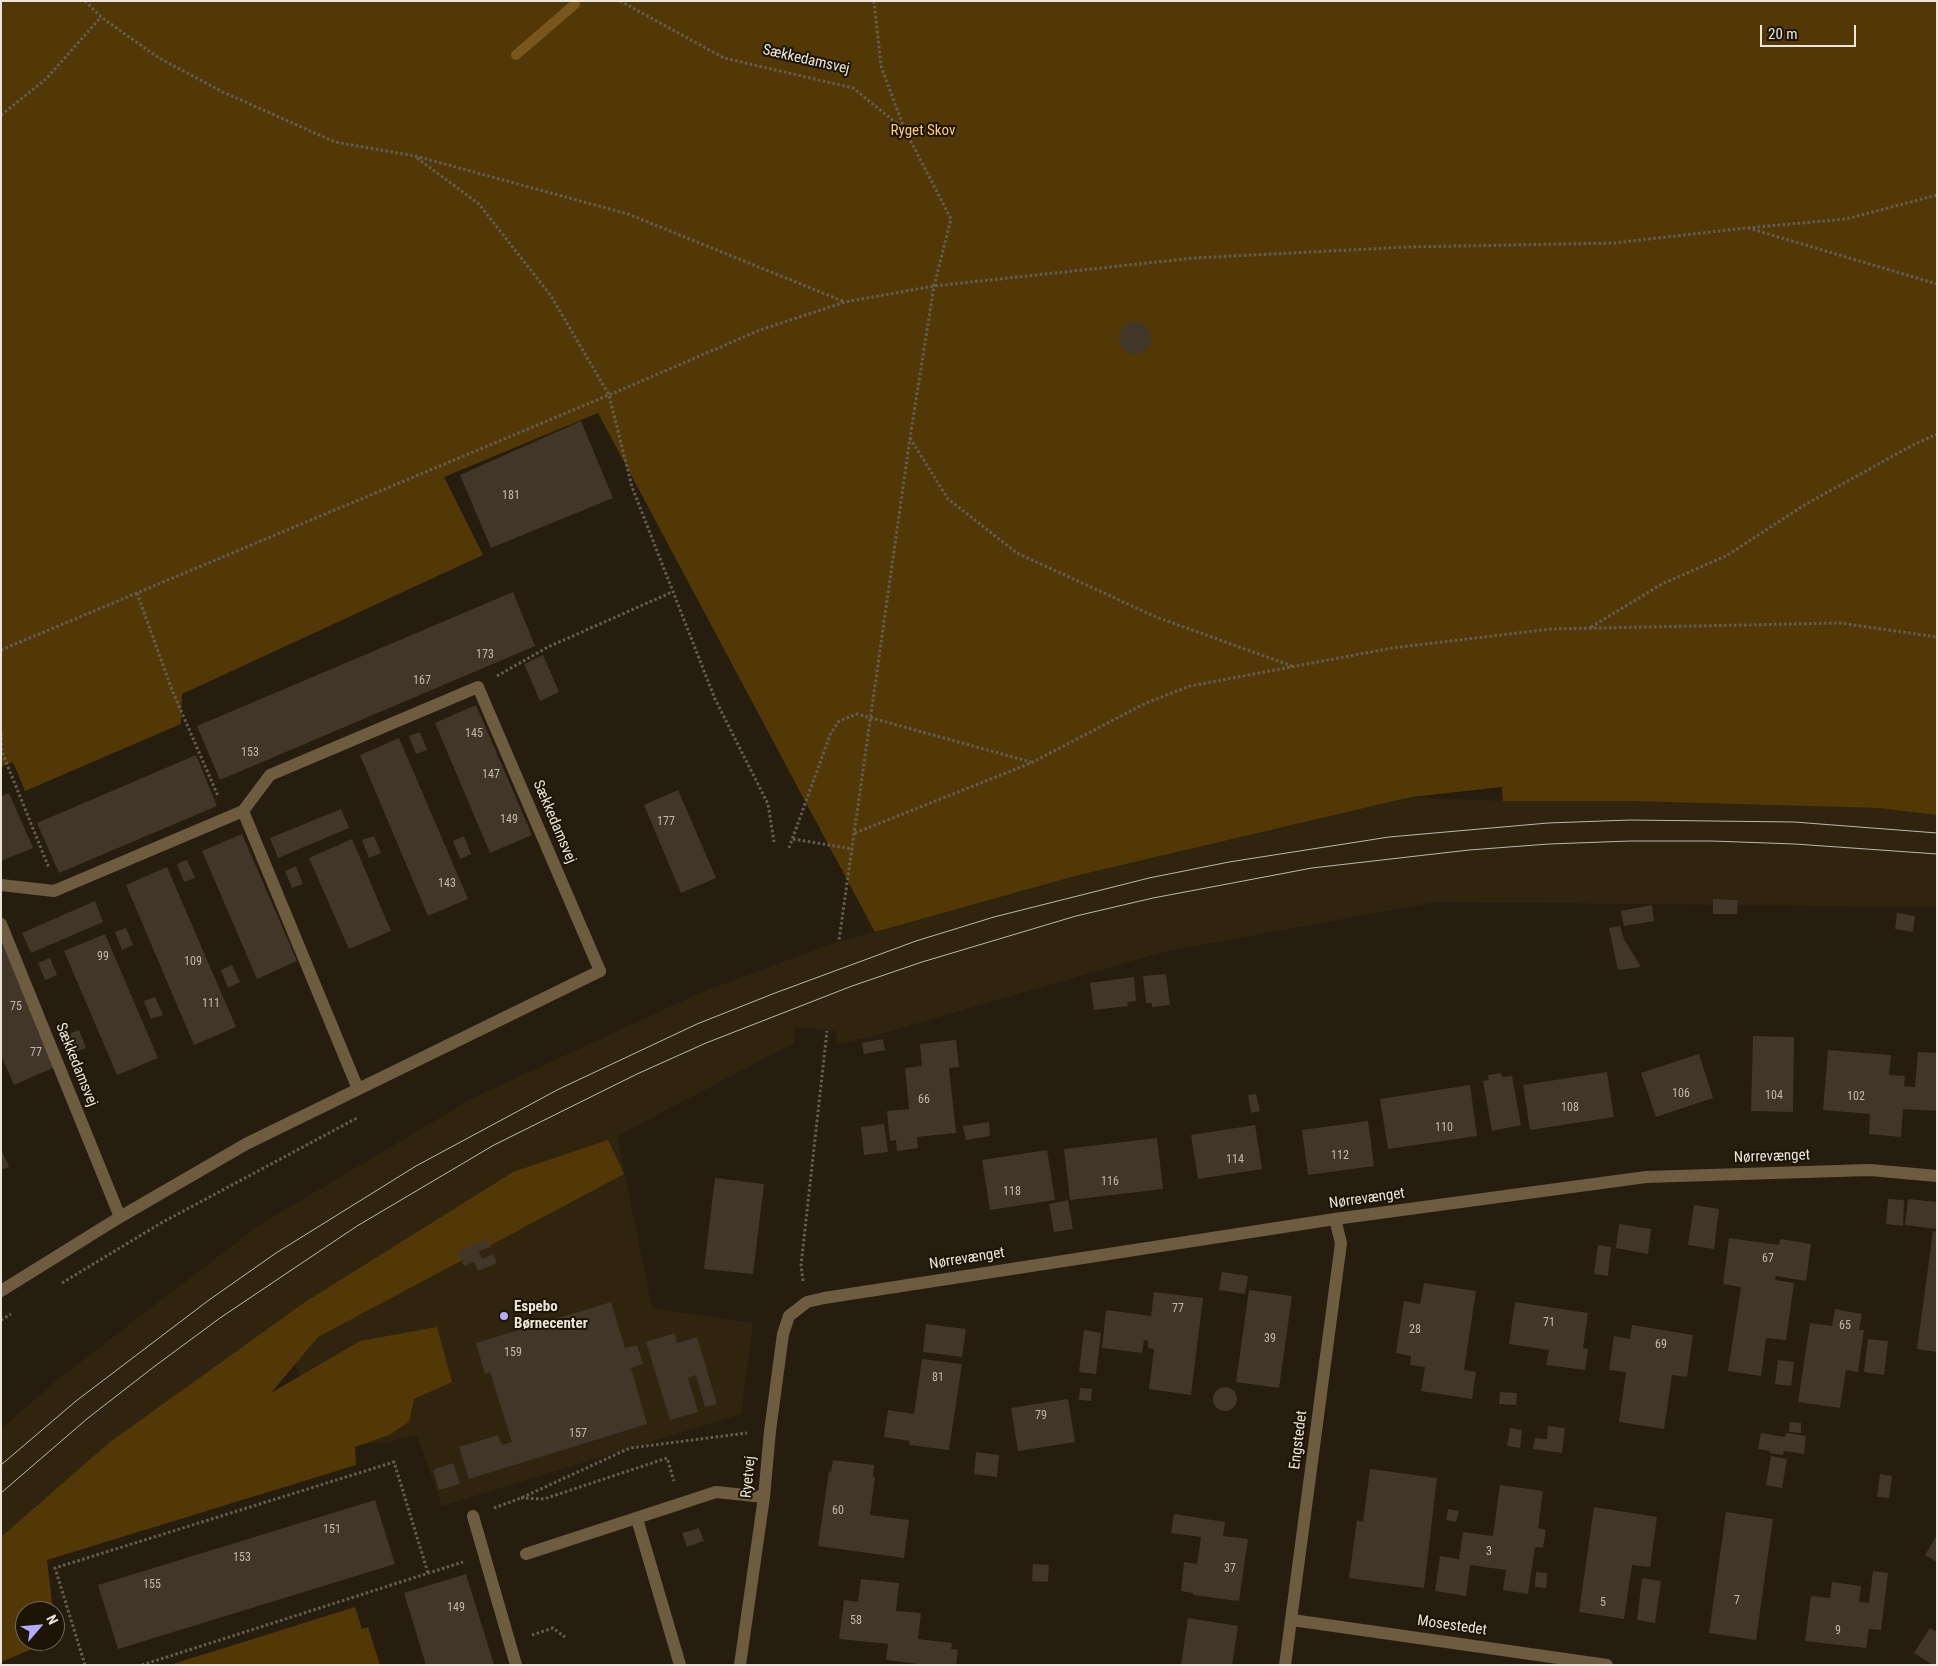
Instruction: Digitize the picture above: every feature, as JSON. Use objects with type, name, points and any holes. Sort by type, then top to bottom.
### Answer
[{"type":"street","points":[[1,885],[54,891],[243,811],[270,775],[478,686]]},
{"type":"street","name":"Sækkedamsvej","points":[[1,1291],[120,1217],[246,1144],[600,971],[478,686]]},
{"type":"street","points":[[243,811],[358,1089]]},
{"type":"street","name":"Sækkedamsvej","points":[[1,924],[120,1217]]},
{"type":"street","name":"Nørrevænget","points":[[807,1302],[1335,1219],[1646,1177],[1870,1170],[1937,1176]]},
{"type":"street","name":"Engstedet","points":[[1286,1665],[1341,1243],[1335,1219]]},
{"type":"street","name":"Ryetvej","points":[[740,1665],[764,1497],[770,1430],[783,1334],[789,1316],[807,1302]]},
{"type":"street","points":[[526,1554],[716,1492],[764,1497]]},
{"type":"street","points":[[473,1516],[516,1665]]},
{"type":"street","points":[[636,1519],[680,1665]]},
{"type":"street","name":"Mosestedet","points":[[1292,1620],[1607,1665]]},
{"type":"path","points":[[86,1],[101,17],[159,58],[240,100],[335,142],[415,156],[628,214],[845,302]]},
{"type":"path","name":"Sækkedamsvej","points":[[620,1],[724,58],[853,88],[905,130],[951,219],[934,286],[910,438],[839,940]]},
{"type":"path","points":[[874,1],[881,66],[905,130]]},
{"type":"path","points":[[1,115],[46,79],[101,17]]},
{"type":"path","points":[[415,156],[479,204],[551,296],[609,395],[632,487],[715,698],[768,804],[774,842]]},
{"type":"path","points":[[1,650],[760,330],[845,302],[934,286],[1194,258],[1408,247],[1614,243],[1846,219],[1937,196]]},
{"type":"path","points":[[1746,228],[1937,284]]},
{"type":"path","points":[[1589,628],[1662,584],[1726,556],[1806,504],[1911,446],[1937,434]]},
{"type":"path","points":[[910,438],[948,499],[1017,553],[1156,617],[1292,666]]},
{"type":"path","points":[[478,686],[548,647],[672,592]]},
{"type":"path","points":[[137,593],[172,690],[228,817]]},
{"type":"path","points":[[855,833],[1032,763],[1155,699],[1190,686],[1292,666],[1392,648],[1551,629],[1840,623],[1937,637]]},
{"type":"path","points":[[789,848],[830,735],[840,722],[858,714],[1032,763]]},
{"type":"path","points":[[1,733],[2,752],[49,869],[54,891]]},
{"type":"path","points":[[793,839],[853,848]]},
{"type":"path","points":[[807,1302],[801,1265],[827,1031]]},
{"type":"path","points":[[60,1284],[161,1223],[359,1117]]},
{"type":"path","points":[[1,1320],[18,1310]]},
{"type":"path","points":[[473,1516],[521,1498],[630,1448],[770,1430]]},
{"type":"path","points":[[521,1498],[544,1499],[667,1458],[681,1504]]},
{"type":"path","points":[[85,1665],[55,1568],[394,1462],[428,1573]]},
{"type":"path","points":[[142,1665],[484,1555]]},
{"type":"path","points":[[510,1642],[553,1628],[564,1637]]},
{"type":"shaded area","points":[[1411,797],[1503,801],[1630,801],[1878,808],[1937,815],[1937,907],[1435,902],[1163,952],[870,1037],[837,1044],[836,1031],[795,1027],[794,1043],[617,1136],[652,1308],[753,1323],[741,1414],[442,1506],[417,1435],[384,1443],[344,1444],[318,1425],[283,1331],[513,1172],[305,1302],[110,1442],[1,1537],[1,1429],[57,1380],[258,1226],[473,1098],[702,992],[829,945],[1075,876]]},
{"type":"green space","name":"Ryget Skov","points":[[1,1],[1937,1],[1937,815],[1878,808],[1630,801],[1503,801],[1502,787],[1411,797],[1075,876],[875,932],[598,413],[444,477],[483,555],[182,694],[181,724],[25,791],[13,762],[1,767]]},
{"type":"green space","points":[[608,1140],[624,1174],[318,1337],[271,1393],[360,1341],[437,1327],[452,1382],[414,1399],[409,1422],[389,1435],[355,1447],[356,1465],[47,1560],[52,1601],[15,1601],[15,1651],[27,1651],[1,1662],[1,1537],[110,1442],[305,1302],[513,1172]]},
{"type":"green space","points":[[355,1607],[362,1629],[368,1627],[380,1665],[170,1665]]},
{"type":"building","points":[[1135,322],[1141,323],[1146,327],[1150,332],[1150,344],[1146,349],[1141,353],[1135,354],[1129,353],[1124,349],[1120,344],[1119,338],[1120,332],[1124,327],[1129,323]]},
{"type":"building","points":[[581,421],[613,498],[491,548],[460,475]]},
{"type":"building","points":[[513,592],[535,646],[220,780],[197,726]]},
{"type":"building","points":[[543,655],[559,692],[540,701],[524,664]]},
{"type":"building","points":[[476,705],[532,835],[490,853],[435,723]]},
{"type":"building","points":[[420,732],[427,750],[416,754],[409,736]]},
{"type":"building","points":[[399,738],[468,899],[428,916],[360,755]]},
{"type":"building","points":[[196,755],[217,806],[59,873],[37,823]]},
{"type":"building","points":[[678,790],[716,878],[681,893],[644,805]]},
{"type":"building","points":[[9,793],[33,848],[1,861],[1,796]]},
{"type":"building","points":[[341,809],[349,828],[278,858],[270,838]]},
{"type":"building","points":[[242,834],[297,961],[257,979],[202,851]]},
{"type":"building","points":[[374,836],[381,853],[369,858],[362,840]]},
{"type":"building","points":[[464,836],[471,854],[460,859],[453,841]]},
{"type":"building","points":[[352,839],[391,931],[349,949],[309,858]]},
{"type":"building","points":[[187,860],[195,878],[184,882],[177,864]]},
{"type":"building","points":[[296,866],[303,884],[292,888],[285,871]]},
{"type":"building","points":[[167,867],[236,1027],[194,1045],[126,885]]},
{"type":"building","points":[[1713,899],[1738,900],[1737,914],[1713,914]]},
{"type":"building","points":[[95,901],[103,922],[31,953],[22,933]]},
{"type":"building","points":[[1652,905],[1654,921],[1624,926],[1621,911]]},
{"type":"building","points":[[1897,913],[1915,916],[1913,932],[1895,929]]},
{"type":"building","points":[[1620,926],[1624,939],[1641,967],[1618,970],[1609,928]]},
{"type":"building","points":[[126,928],[133,945],[122,950],[115,932]]},
{"type":"building","points":[[105,934],[158,1058],[117,1075],[64,951]]},
{"type":"building","points":[[1,940],[55,1067],[14,1085],[1,1055]]},
{"type":"building","points":[[50,958],[57,975],[45,980],[38,963]]},
{"type":"building","points":[[232,965],[240,982],[228,988],[221,970]]},
{"type":"building","points":[[1166,974],[1170,1005],[1152,1007],[1152,1003],[1146,1003],[1143,976]]},
{"type":"building","points":[[1134,977],[1136,1001],[1127,1002],[1128,1006],[1094,1010],[1090,983]]},
{"type":"building","points":[[155,997],[163,1015],[151,1019],[144,1001]]},
{"type":"building","points":[[79,1030],[86,1048],[75,1052],[68,1034]]},
{"type":"building","points":[[1753,1036],[1794,1037],[1793,1112],[1751,1111]]},
{"type":"building","points":[[883,1039],[885,1050],[864,1054],[862,1043]]},
{"type":"building","points":[[956,1040],[959,1067],[949,1068],[956,1133],[917,1137],[918,1148],[897,1151],[896,1140],[890,1141],[887,1111],[909,1109],[905,1068],[922,1066],[920,1044]]},
{"type":"building","points":[[1828,1050],[1891,1055],[1889,1075],[1905,1076],[1904,1086],[1915,1087],[1918,1052],[1937,1053],[1937,1111],[1903,1109],[1901,1137],[1869,1134],[1870,1114],[1823,1110]]},
{"type":"building","points":[[1699,1054],[1713,1098],[1656,1117],[1641,1073]]},
{"type":"building","points":[[1607,1072],[1614,1117],[1530,1130],[1523,1085]]},
{"type":"building","points":[[1501,1073],[1502,1077],[1512,1076],[1521,1125],[1492,1131],[1483,1081],[1489,1080],[1488,1075]]},
{"type":"building","points":[[1470,1085],[1477,1136],[1388,1149],[1380,1099]]},
{"type":"building","points":[[1256,1094],[1260,1111],[1251,1113],[1248,1095]]},
{"type":"building","points":[[1368,1121],[1374,1166],[1308,1175],[1302,1130]]},
{"type":"building","points":[[989,1122],[990,1136],[966,1140],[963,1126]]},
{"type":"building","points":[[884,1124],[888,1152],[864,1155],[861,1127]]},
{"type":"building","points":[[1255,1125],[1262,1169],[1198,1179],[1191,1135]]},
{"type":"building","points":[[1157,1138],[1163,1189],[1070,1200],[1064,1149]]},
{"type":"building","points":[[1,1149],[9,1167],[1,1170]]},
{"type":"building","points":[[1047,1150],[1055,1200],[990,1210],[982,1160]]},
{"type":"building","points":[[715,1178],[764,1184],[753,1274],[704,1269]]},
{"type":"building","points":[[1888,1199],[1904,1200],[1903,1226],[1886,1224]]},
{"type":"building","points":[[1908,1199],[1937,1202],[1937,1229],[1905,1225]]},
{"type":"building","points":[[1068,1200],[1073,1229],[1054,1232],[1049,1204]]},
{"type":"building","points":[[1694,1205],[1719,1209],[1714,1249],[1688,1245]]},
{"type":"building","points":[[1619,1224],[1651,1229],[1648,1254],[1616,1248]]},
{"type":"building","points":[[1933,1231],[1937,1232],[1937,1352],[1917,1349]]},
{"type":"building","points":[[1729,1238],[1779,1245],[1780,1239],[1811,1244],[1806,1281],[1776,1276],[1775,1280],[1794,1283],[1786,1340],[1766,1338],[1761,1376],[1728,1371],[1741,1287],[1723,1284]]},
{"type":"building","points":[[487,1239],[491,1247],[479,1251],[482,1259],[493,1254],[497,1263],[478,1271],[474,1262],[464,1266],[458,1252]]},
{"type":"building","points":[[1598,1245],[1611,1247],[1608,1276],[1594,1274]]},
{"type":"building","points":[[1222,1272],[1248,1276],[1245,1294],[1219,1290]]},
{"type":"building","points":[[1424,1283],[1476,1291],[1464,1370],[1476,1372],[1472,1399],[1421,1391],[1425,1367],[1410,1365],[1411,1356],[1396,1353],[1404,1301],[1420,1304]]},
{"type":"building","points":[[1249,1290],[1292,1296],[1279,1388],[1236,1382]]},
{"type":"building","points":[[1154,1292],[1203,1298],[1191,1395],[1149,1389],[1154,1349],[1148,1348],[1148,1341],[1144,1340],[1142,1353],[1102,1348],[1106,1310],[1151,1316]]},
{"type":"building","points":[[611,1302],[625,1348],[637,1345],[643,1364],[631,1368],[647,1424],[469,1479],[459,1447],[498,1435],[502,1445],[512,1442],[490,1372],[485,1374],[476,1343]]},
{"type":"building","points":[[1515,1302],[1588,1313],[1583,1348],[1588,1349],[1585,1370],[1546,1365],[1549,1350],[1509,1344]]},
{"type":"building","points":[[1835,1309],[1862,1314],[1859,1330],[1864,1330],[1858,1372],[1846,1370],[1840,1408],[1798,1402],[1810,1323],[1832,1326]]},
{"type":"building","points":[[926,1324],[966,1329],[962,1357],[923,1352]]},
{"type":"building","points":[[1632,1325],[1693,1335],[1687,1377],[1672,1375],[1664,1429],[1619,1422],[1626,1372],[1609,1370],[1614,1336],[1630,1339]]},
{"type":"building","points":[[1084,1330],[1101,1333],[1096,1374],[1079,1372]]},
{"type":"building","points":[[675,1333],[677,1343],[697,1337],[717,1404],[705,1407],[696,1375],[688,1378],[698,1412],[670,1420],[646,1342]]},
{"type":"building","points":[[1868,1339],[1888,1341],[1884,1375],[1864,1372]]},
{"type":"building","points":[[922,1359],[962,1364],[949,1450],[909,1445],[910,1441],[884,1437],[888,1410],[914,1414]]},
{"type":"building","points":[[1778,1360],[1794,1362],[1791,1386],[1775,1384]]},
{"type":"building","points":[[1225,1387],[1234,1390],[1237,1399],[1234,1408],[1225,1411],[1216,1408],[1213,1399],[1216,1390]]},
{"type":"building","points":[[1080,1388],[1092,1389],[1091,1401],[1079,1400]]},
{"type":"building","points":[[1500,1392],[1517,1393],[1516,1405],[1499,1404]]},
{"type":"building","points":[[1068,1399],[1075,1442],[1018,1451],[1011,1408]]},
{"type":"building","points":[[1790,1422],[1801,1423],[1801,1433],[1789,1432]]},
{"type":"building","points":[[1548,1426],[1565,1428],[1562,1453],[1533,1449],[1535,1438],[1547,1439]]},
{"type":"building","points":[[1510,1428],[1522,1430],[1520,1448],[1507,1446]]},
{"type":"building","points":[[1761,1433],[1785,1437],[1786,1433],[1806,1436],[1804,1454],[1784,1451],[1783,1455],[1758,1449]]},
{"type":"building","points":[[976,1452],[999,1455],[997,1477],[974,1474]]},
{"type":"building","points":[[1771,1456],[1787,1459],[1782,1488],[1766,1485]]},
{"type":"building","points":[[833,1460],[874,1465],[873,1477],[875,1477],[870,1515],[909,1520],[904,1558],[818,1546],[829,1471],[831,1472]]},
{"type":"building","points":[[453,1463],[460,1484],[439,1490],[433,1470]]},
{"type":"building","points":[[1370,1469],[1437,1478],[1424,1588],[1349,1578],[1357,1520],[1363,1522]]},
{"type":"building","points":[[1880,1474],[1892,1476],[1889,1498],[1877,1497]]},
{"type":"building","points":[[1500,1485],[1543,1491],[1538,1528],[1546,1530],[1543,1548],[1535,1547],[1528,1594],[1503,1590],[1506,1570],[1470,1565],[1466,1596],[1435,1591],[1440,1556],[1459,1559],[1463,1532],[1493,1536]]},
{"type":"building","points":[[375,1500],[395,1564],[118,1649],[98,1585]]},
{"type":"building","points":[[1594,1507],[1657,1517],[1650,1567],[1632,1565],[1624,1619],[1579,1612]]},
{"type":"building","points":[[1448,1509],[1459,1511],[1456,1522],[1446,1520]]},
{"type":"building","points":[[1726,1512],[1773,1519],[1756,1640],[1709,1633]]},
{"type":"building","points":[[1174,1514],[1225,1522],[1223,1536],[1248,1539],[1239,1601],[1193,1595],[1193,1593],[1181,1591],[1184,1562],[1197,1564],[1201,1537],[1171,1533]]},
{"type":"building","points":[[699,1528],[704,1541],[687,1547],[682,1533]]},
{"type":"building","points":[[1937,1535],[1937,1562],[1925,1555]]},
{"type":"building","points":[[1033,1564],[1049,1565],[1048,1582],[1032,1581]]},
{"type":"building","points":[[1873,1571],[1888,1573],[1881,1630],[1869,1629],[1866,1648],[1805,1641],[1811,1596],[1830,1598],[1832,1582],[1861,1586],[1859,1602],[1869,1603]]},
{"type":"building","points":[[1536,1572],[1547,1573],[1546,1588],[1535,1587]]},
{"type":"building","points":[[466,1574],[494,1665],[426,1665],[404,1593]]},
{"type":"building","points":[[1642,1578],[1661,1581],[1655,1623],[1637,1620]]},
{"type":"building","points":[[861,1579],[899,1583],[896,1611],[921,1613],[918,1639],[952,1643],[951,1649],[958,1650],[956,1665],[927,1665],[886,1660],[888,1644],[839,1639],[844,1600],[858,1602]]},
{"type":"building","points":[[1188,1618],[1238,1626],[1232,1665],[1181,1665]]},
{"type":"building","points":[[1930,1628],[1937,1632],[1937,1665],[1933,1665],[1914,1653]]},
{"type":"waterway","points":[[516,55],[575,4]]},
{"type":"tram line","points":[[1,1465],[76,1401],[209,1300],[276,1253],[416,1166],[559,1089],[697,1024],[916,941],[994,917],[1149,878],[1229,862],[1389,837],[1548,823],[1630,820],[1794,822],[1937,833]]},
{"type":"tram line","points":[[1,1493],[88,1418],[220,1318],[357,1226],[494,1145],[637,1074],[706,1043],[852,986],[922,962],[1076,916],[1153,898],[1312,868],[1469,850],[1549,844],[1630,841],[1712,841],[1795,844],[1937,854]]},
{"type":"place","name":"Espebo Børnecenter","points":[[504,1316]]}]
